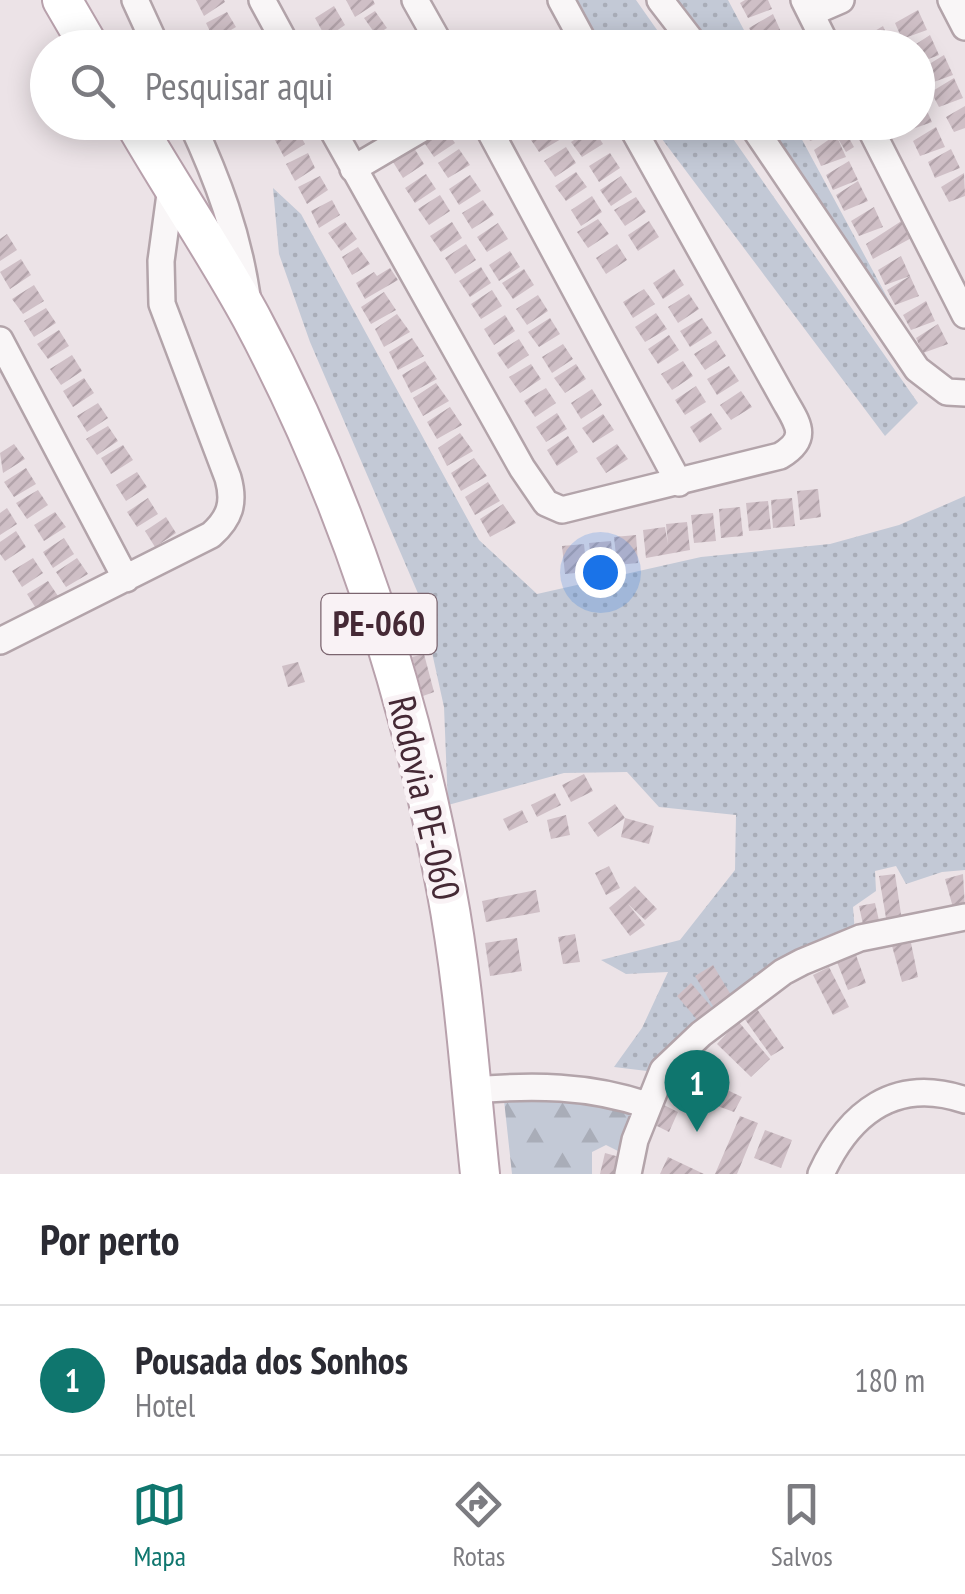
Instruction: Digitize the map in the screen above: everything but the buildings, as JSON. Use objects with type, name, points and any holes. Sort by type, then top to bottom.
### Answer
[{"type":"main road","points":[[62,0],[80,30]]},
{"type":"main road","name":"Rodovia PE-060","points":[[144,140],[250,316],[313,448],[346,530],[404,704],[447,890],[480,1174]]},
{"type":"street","points":[[135,0],[149,30]]},
{"type":"street","points":[[262,0],[278,30]]},
{"type":"street","points":[[415,0],[432,30]]},
{"type":"street","points":[[561,0],[578,30]]},
{"type":"street","points":[[660,0],[682,30]]},
{"type":"street","points":[[819,30],[807,6],[841,0]]},
{"type":"street","points":[[951,0],[965,27]]},
{"type":"street","points":[[199,140],[226,204],[241,254],[250,316]]},
{"type":"street","points":[[338,140],[522,468],[550,506],[570,510],[780,456],[796,446],[798,426],[639,140]]},
{"type":"street","points":[[353,169],[402,140]]},
{"type":"street","points":[[495,140],[679,484]]},
{"type":"street","points":[[762,140],[918,369],[947,392],[965,393]]},
{"type":"street","points":[[875,140],[965,315]]},
{"type":"street","points":[[3,633],[126,580],[211,535],[226,520],[232,492],[162,304],[161,262],[171,187]]},
{"type":"street","points":[[0,340],[126,580]]},
{"type":"street","points":[[628,1174],[647,1105],[663,1070],[684,1048],[783,972],[860,938],[965,917]]},
{"type":"street","points":[[471,1090],[563,1086],[622,1096],[647,1105]]},
{"type":"street","points":[[821,1174],[844,1131],[871,1108],[906,1094],[930,1093],[965,1100]]},
{"type":"green space","points":[[564,0],[636,0],[657,30],[583,30]]},
{"type":"green space","points":[[650,0],[728,0],[744,30],[672,30]]},
{"type":"green space","points":[[663,140],[734,140],[918,403],[885,436]]},
{"type":"green space","points":[[754,140],[802,140],[927,371]]},
{"type":"green space","points":[[273,188],[301,214],[479,540],[537,594],[701,557],[830,544],[899,525],[965,496],[965,870],[942,872],[906,884],[896,866],[875,871],[876,891],[853,907],[855,933],[741,1000],[647,1071],[614,1067],[642,1028],[668,972],[626,974],[601,960],[680,940],[735,870],[736,815],[659,807],[627,772],[564,773],[448,805],[444,707],[420,598],[310,342],[279,254]]},
{"type":"green space","points":[[503,1091],[618,1100],[631,1114],[622,1153],[606,1145],[592,1152],[592,1174],[512,1174]]},
{"type":"place","name":"Pousada dos Sonhos","points":[[697,1132]]}]
